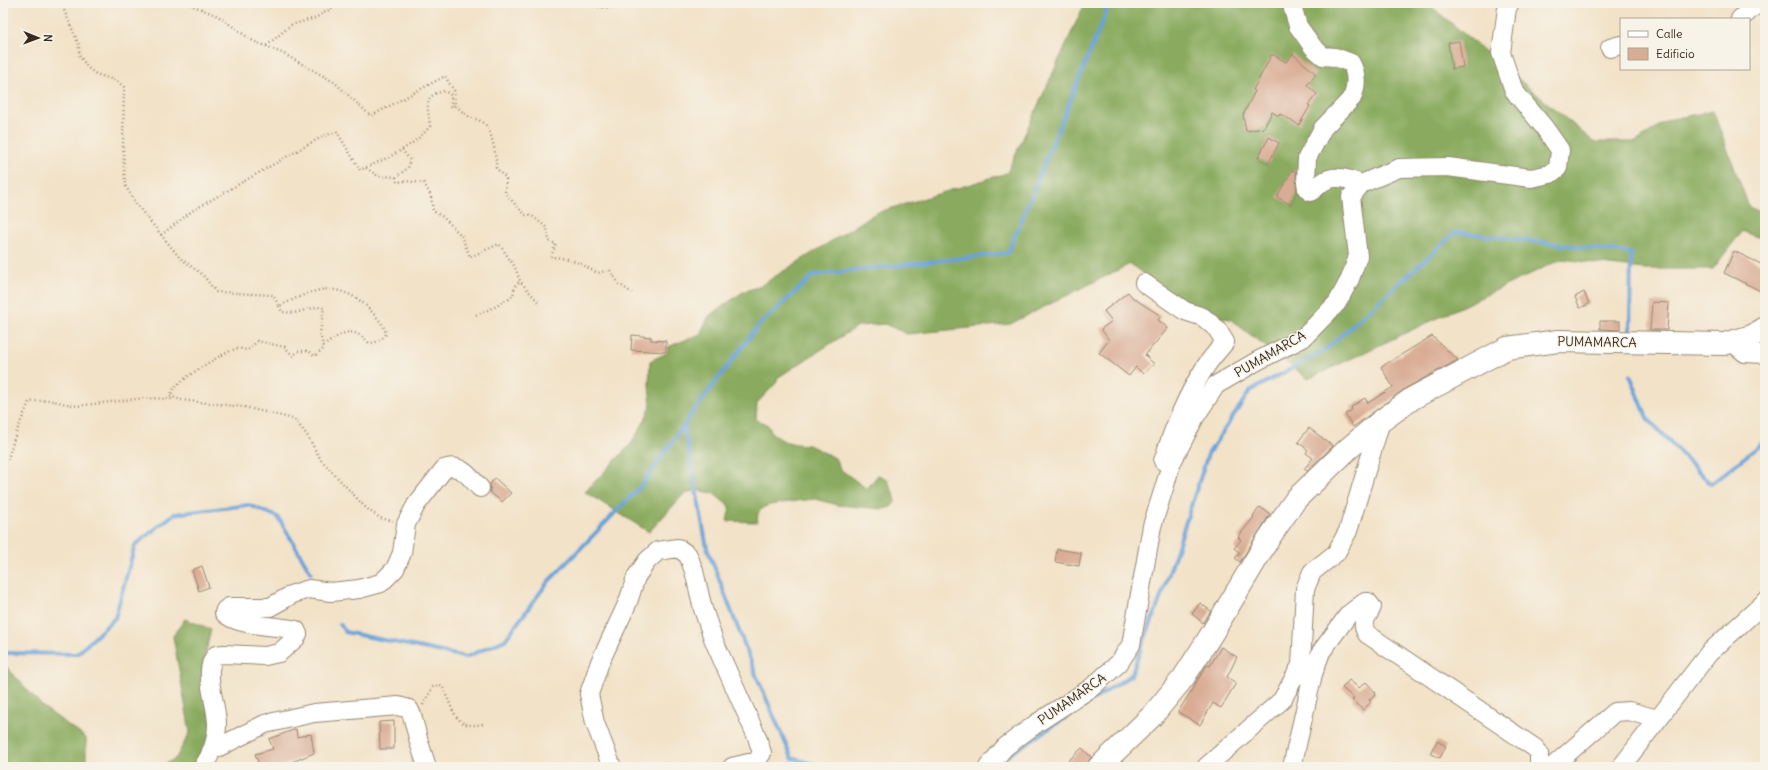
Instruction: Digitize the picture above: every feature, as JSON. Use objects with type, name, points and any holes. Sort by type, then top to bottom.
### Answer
[{"type":"main road","name":"PUMAMARCA","points":[[1099,767],[1153,715],[1184,677],[1269,538],[1296,499],[1348,449],[1381,421],[1413,398],[1507,348],[1558,341],[1724,344],[1752,336],[1765,328]]},
{"type":"street","points":[[1293,9],[1298,26],[1313,47],[1323,56],[1335,57],[1351,63],[1355,71],[1355,92],[1352,98],[1323,128],[1308,158],[1306,182],[1307,189],[1310,192],[1327,179],[1333,178],[1350,180],[1361,184],[1399,168],[1448,167],[1531,178],[1550,174],[1558,168],[1560,150],[1544,127],[1514,92],[1501,53],[1507,8],[1510,3]]},
{"type":"street","points":[[1741,18],[1758,3]]},
{"type":"street","name":"PUMAMARCA","points":[[988,767],[1005,747],[1037,723],[1091,688],[1119,663],[1131,645],[1152,526],[1171,464],[1195,417],[1216,385],[1259,360],[1303,338],[1337,303],[1350,279],[1358,256],[1350,197],[1361,184]]},
{"type":"street","points":[[1144,283],[1185,311],[1203,317],[1217,329],[1225,342],[1205,367],[1192,389],[1170,437],[1161,469],[1165,486]]},
{"type":"street","points":[[1732,342],[1745,353],[1765,354]]},
{"type":"street","points":[[1292,767],[1307,669],[1305,589],[1312,572],[1336,553],[1348,531],[1356,500],[1381,421]]},
{"type":"street","points":[[203,767],[216,740],[217,727],[217,716],[210,677],[211,661],[216,655],[224,654],[264,656],[279,653],[296,638],[298,634],[296,630],[290,628],[259,625],[228,618],[224,613],[225,610],[230,607],[270,607],[293,594],[310,589],[331,592],[359,589],[381,583],[395,569],[402,553],[406,524],[416,505],[444,469],[450,466],[457,467],[480,488]]},
{"type":"street","points":[[612,767],[595,723],[589,694],[600,662],[628,602],[636,577],[647,561],[658,551],[678,548],[688,554],[694,571],[703,609],[714,641],[755,732],[762,753],[757,761],[732,767]]},
{"type":"street","points":[[1206,767],[1282,700],[1322,652],[1349,614],[1365,602],[1368,602],[1372,607],[1364,621],[1364,628],[1367,634],[1535,748],[1538,753],[1539,767]]},
{"type":"street","points":[[1621,767],[1710,653],[1765,602]]},
{"type":"street","points":[[211,751],[265,724],[314,713],[398,706],[409,709],[428,767]]},
{"type":"street","points":[[1552,767],[1615,712],[1629,711],[1657,720]]},
{"type":"path","points":[[61,3],[79,45],[79,55],[88,68],[96,74],[117,81],[124,87],[123,148],[125,185],[136,204],[180,258],[203,275],[216,292],[273,295],[282,312],[294,314],[317,307],[324,308],[320,333],[323,346]]},
{"type":"path","points":[[186,3],[218,16],[253,41],[284,54],[334,82],[371,116],[445,76],[454,91],[455,105]]},
{"type":"path","points":[[266,46],[291,24],[315,18],[341,3]]},
{"type":"path","points":[[583,3],[591,6],[617,7],[623,7],[632,3]]},
{"type":"path","points":[[931,7],[932,3]]},
{"type":"path","points":[[161,235],[192,211],[329,133],[337,132],[360,170],[402,150],[426,132],[430,126],[427,110],[428,99],[434,93],[445,91],[451,95],[451,107],[455,105],[470,117],[486,124],[490,130],[493,148],[497,158],[496,168],[506,178],[505,193],[525,215],[531,215],[546,228],[549,241],[556,244],[551,257],[561,257],[581,262],[597,273],[610,270],[619,284],[632,293]]},
{"type":"path","points":[[366,168],[378,176],[396,177],[408,168],[410,160],[402,150]]},
{"type":"path","points":[[396,177],[397,182],[406,181],[424,183],[431,196],[433,211],[443,217],[461,235],[470,257],[499,244],[515,267],[520,281],[539,304]]},
{"type":"path","points":[[476,315],[491,309],[503,300],[509,299],[513,295],[515,286],[520,281]]},
{"type":"path","points":[[182,400],[170,396],[174,388],[200,368],[237,349],[246,351],[257,341],[285,347],[293,356],[298,351],[308,351],[315,356],[323,348],[323,346],[343,332],[352,331],[359,334],[369,343],[374,343],[381,340],[386,334],[384,327],[369,308],[360,300],[347,293],[331,290],[317,290],[279,306]]},
{"type":"path","points":[[3,466],[8,458],[16,433],[29,402],[48,400],[77,406],[144,398],[182,400],[244,407],[294,419],[307,434],[321,460],[366,508],[380,518],[406,524]]},
{"type":"path","points":[[409,709],[420,709],[433,687],[440,685],[444,687],[456,717],[460,721],[465,724],[483,724]]},
{"type":"green space","points":[[1085,3],[1427,3],[1594,142],[1636,142],[1667,120],[1713,111],[1749,207],[1765,214],[1765,240],[1742,231],[1713,269],[1643,269],[1562,259],[1308,379],[1230,319],[1195,312],[1130,264],[1010,324],[907,334],[885,324],[858,326],[777,378],[777,382],[757,403],[756,420],[767,424],[773,434],[784,441],[795,444],[809,445],[835,458],[840,469],[867,489],[878,475],[887,479],[895,497],[895,502],[891,507],[883,509],[838,505],[815,499],[764,507],[758,513],[757,522],[727,521],[730,507],[713,493],[696,490],[683,495],[649,532],[585,492],[631,444],[644,422],[651,405],[649,386],[650,361],[667,353],[668,347],[700,334],[709,316],[743,292],[760,286],[876,213],[1007,173]]},
{"type":"green space","points":[[185,619],[211,629],[202,669],[212,729],[194,767],[160,767],[176,758],[190,732],[173,636]]},
{"type":"green space","points":[[3,663],[43,707],[86,738],[86,767],[3,767]]},
{"type":"building","points":[[1459,41],[1463,67],[1452,69],[1448,43]]},
{"type":"building","points":[[1272,54],[1286,62],[1293,54],[1316,74],[1307,85],[1317,94],[1308,105],[1310,106],[1299,125],[1280,114],[1279,116],[1272,112],[1264,128],[1246,131],[1243,115],[1255,91],[1253,90]]},
{"type":"building","points":[[1269,137],[1279,143],[1268,164],[1258,158]]},
{"type":"building","points":[[1292,170],[1296,172],[1297,192],[1291,205],[1277,197]]},
{"type":"building","points":[[1734,251],[1765,266],[1765,293],[1724,273]]},
{"type":"building","points":[[1128,292],[1133,298],[1161,316],[1158,320],[1168,328],[1145,355],[1154,364],[1143,374],[1136,367],[1129,376],[1099,353],[1109,340],[1101,329],[1112,321],[1104,311]]},
{"type":"building","points":[[1584,292],[1589,304],[1580,308],[1575,297]]},
{"type":"building","points":[[1652,302],[1669,303],[1667,330],[1650,330]]},
{"type":"building","points":[[1600,321],[1620,321],[1620,330],[1600,329]]},
{"type":"building","points":[[632,335],[651,337],[651,340],[666,341],[666,352],[631,350]]},
{"type":"building","points":[[1432,336],[1458,360],[1406,388],[1353,427],[1345,414],[1352,410],[1351,407],[1365,398],[1368,403],[1393,387],[1381,367]]},
{"type":"building","points":[[1309,428],[1333,446],[1307,471],[1304,469],[1313,458],[1306,453],[1308,450],[1298,442]]},
{"type":"building","points":[[495,478],[511,493],[502,502],[490,492],[490,484]]},
{"type":"building","points":[[1260,507],[1270,514],[1240,562],[1235,558],[1240,553],[1234,548],[1241,540],[1238,537]]},
{"type":"building","points":[[1057,549],[1081,553],[1079,566],[1055,562]]},
{"type":"building","points":[[202,566],[209,587],[199,591],[192,570]]},
{"type":"building","points":[[1200,603],[1211,611],[1203,623],[1192,614]]},
{"type":"building","points":[[1221,647],[1237,657],[1227,677],[1236,683],[1221,708],[1213,703],[1200,725],[1178,712],[1207,665],[1210,666]]},
{"type":"building","points":[[1349,680],[1359,688],[1366,682],[1376,693],[1369,700],[1371,702],[1363,710],[1352,700],[1354,698],[1342,688]]},
{"type":"building","points":[[394,721],[394,749],[380,749],[379,722]]},
{"type":"building","points":[[296,729],[297,737],[311,734],[314,753],[280,767],[260,767],[255,754],[273,749],[269,739]]},
{"type":"building","points":[[1437,741],[1446,746],[1440,758],[1430,753]]},
{"type":"building","points":[[1082,748],[1091,757],[1087,767],[1074,767],[1068,761]]},
{"type":"waterway","points":[[340,624],[345,632],[466,657],[505,640],[548,582],[642,485],[693,412],[758,326],[814,275],[1008,253],[1110,3]]},
{"type":"waterway","points":[[1007,756],[1131,675],[1164,589],[1208,454],[1250,391],[1325,350],[1456,232],[1631,253],[1630,335]]},
{"type":"waterway","points":[[1630,375],[1647,418],[1711,484],[1765,441]]},
{"type":"waterway","points":[[684,425],[707,548],[756,675],[792,758],[824,767]]},
{"type":"waterway","points":[[3,653],[77,654],[115,618],[135,545],[174,514],[249,505],[278,517],[311,573]]}]
